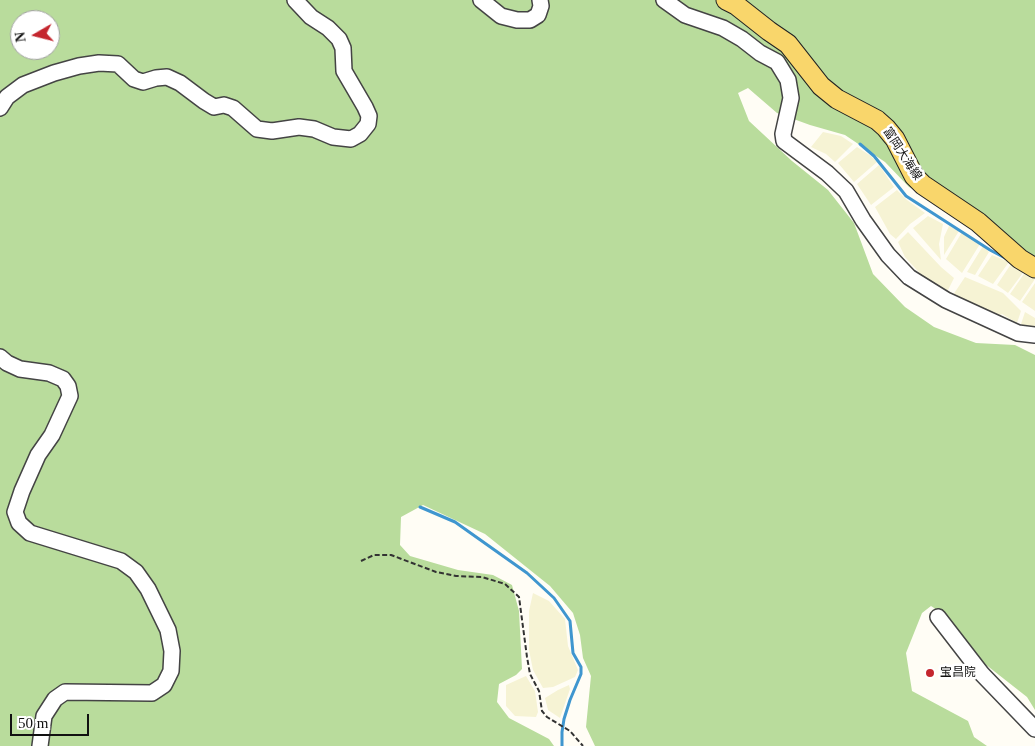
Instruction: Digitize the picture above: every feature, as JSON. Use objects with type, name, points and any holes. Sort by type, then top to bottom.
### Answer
[{"type":"main road","name":"富岡大海線","points":[[726,0],[736,5],[769,32],[788,44],[810,73],[829,92],[877,120],[886,128],[895,139],[914,176],[923,185],[978,222],[1020,259],[1035,268]]},
{"type":"street","points":[[0,108],[7,97],[23,85],[54,73],[99,63],[118,64],[134,78],[143,82],[166,77],[180,83],[204,102],[214,107],[224,105],[233,108],[257,129],[272,131],[299,127],[314,129],[333,137],[351,139],[360,134],[368,124],[369,116],[344,71],[343,48],[339,38],[311,17],[295,0]]},
{"type":"street","points":[[481,0],[501,16],[517,20],[530,20],[538,15],[541,6],[540,0]]},
{"type":"street","points":[[664,0],[685,15],[723,28],[777,62],[788,80],[791,98],[783,134],[784,141],[827,173],[846,191],[863,220],[888,255],[909,276],[946,300],[1018,333],[1035,335]]},
{"type":"street","points":[[0,357],[7,363],[20,369],[49,373],[62,379],[68,386],[70,396],[52,435],[38,455],[22,491],[15,512],[19,523],[30,533],[121,561],[136,572],[148,589],[168,630],[172,651],[171,671],[164,685],[152,693],[65,692],[55,699],[44,716],[40,746]]},
{"type":"street","points":[[938,618],[982,674],[1035,729]]},
{"type":"path","points":[[361,561],[374,555],[391,555],[436,572],[456,576],[482,577],[506,584],[519,597],[528,666],[539,691],[542,710],[547,717],[570,731],[583,746]]},
{"type":"shaded area","points":[[823,132],[841,136],[853,144],[835,162],[826,154],[811,147]]},
{"type":"shaded area","points":[[857,147],[877,162],[854,182],[838,163]]},
{"type":"shaded area","points":[[879,165],[894,187],[871,205],[857,184]]},
{"type":"shaded area","points":[[897,190],[925,213],[910,224],[896,239],[890,234],[875,207]]},
{"type":"shaded area","points":[[928,216],[943,224],[939,244],[941,260],[913,228]]},
{"type":"shaded area","points":[[949,226],[959,231],[944,255],[944,237]]},
{"type":"shaded area","points":[[908,232],[954,278],[948,290],[941,291],[926,280],[905,257],[898,242]]},
{"type":"shaded area","points":[[962,232],[980,244],[962,273],[946,259]]},
{"type":"shaded area","points":[[983,246],[989,252],[975,275],[967,272]]},
{"type":"shaded area","points":[[992,255],[1009,262],[993,284],[978,276]]},
{"type":"shaded area","points":[[1011,264],[1025,270],[1008,293],[997,285]]},
{"type":"shaded area","points":[[1026,271],[1035,279],[1020,301],[1010,294]]},
{"type":"shaded area","points":[[965,277],[1003,293],[1021,311],[1017,323],[1002,314],[995,317],[953,295]]},
{"type":"shaded area","points":[[1035,283],[1035,311],[1022,302]]},
{"type":"shaded area","points":[[1025,312],[1035,318],[1035,329],[1028,329],[1021,324]]},
{"type":"shaded area","points":[[533,593],[549,601],[565,619],[568,646],[578,670],[575,677],[553,687],[543,688],[533,670],[529,650],[529,611]]},
{"type":"shaded area","points":[[526,676],[535,691],[538,712],[536,717],[515,716],[506,706],[506,685]]},
{"type":"shaded area","points":[[569,685],[570,689],[560,718],[548,710],[545,698]]},
{"type":"green space","points":[[0,0],[1035,0],[1035,260],[971,218],[909,187],[885,162],[845,135],[777,113],[748,88],[738,93],[749,121],[792,161],[828,190],[854,223],[873,274],[905,307],[934,327],[976,343],[1015,345],[1035,355],[1035,710],[1027,697],[985,664],[948,617],[931,606],[922,613],[906,653],[912,691],[968,721],[974,737],[987,746],[595,746],[586,727],[591,676],[583,658],[580,635],[573,613],[550,586],[485,534],[423,505],[401,517],[400,545],[410,556],[458,570],[493,575],[512,585],[519,611],[522,669],[516,675],[499,684],[497,702],[509,718],[549,739],[554,746],[0,746]]},
{"type":"waterway","points":[[860,144],[874,156],[906,196],[1007,259]]},
{"type":"waterway","points":[[420,507],[455,522],[527,573],[554,598],[570,621],[573,653],[581,667],[581,674],[564,719],[562,746]]},
{"type":"place","name":"宝昌院","points":[[930,673]]}]
